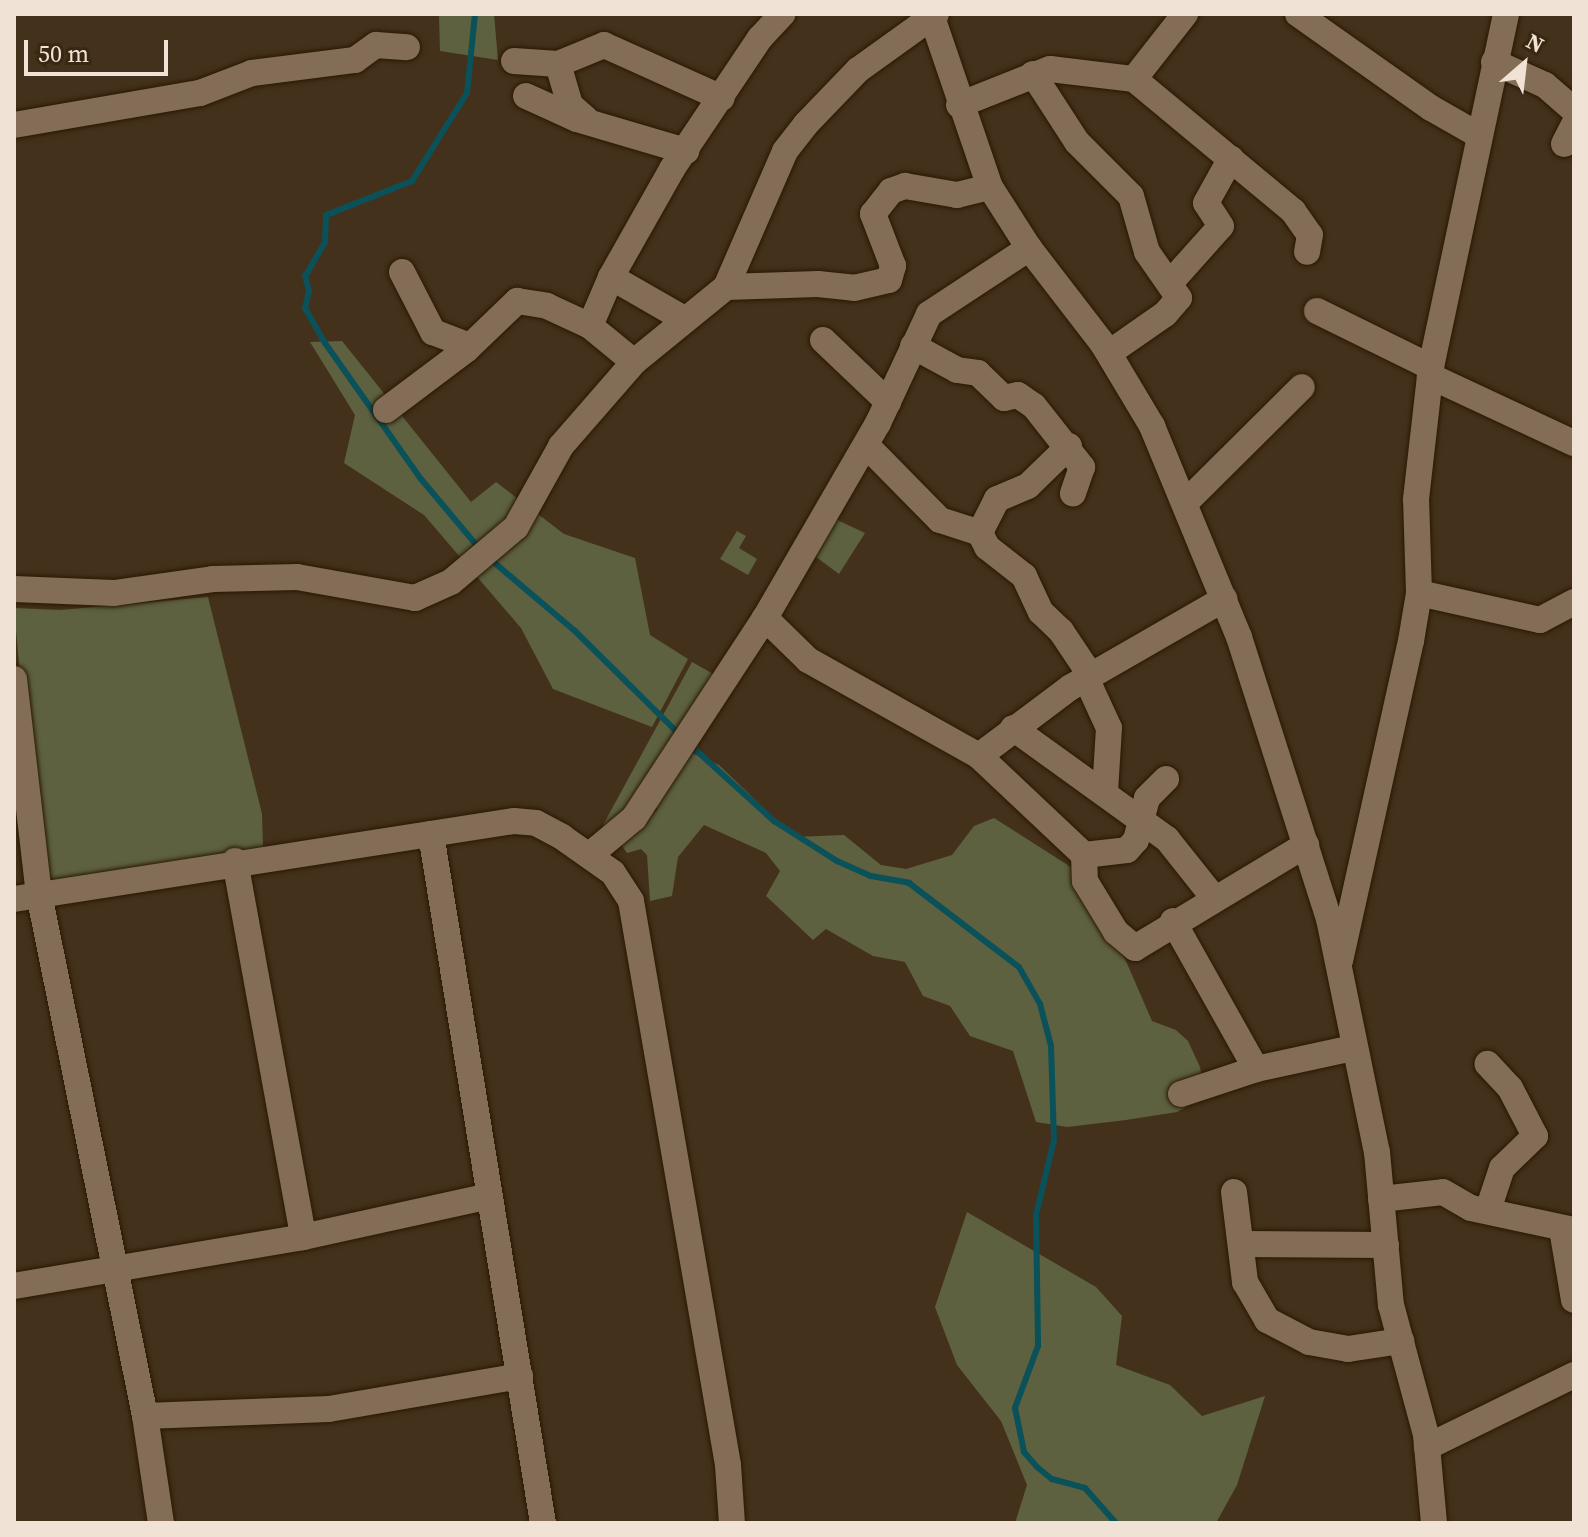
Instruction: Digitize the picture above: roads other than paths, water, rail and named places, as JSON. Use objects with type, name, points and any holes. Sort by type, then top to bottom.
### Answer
[{"type":"street","points":[[590,326],[611,277],[686,151],[760,38],[782,14]]},
{"type":"street","points":[[1134,79],[1185,14]]},
{"type":"street","points":[[1298,14],[1431,108],[1480,136]]},
{"type":"street","points":[[1338,968],[1419,593],[1416,499],[1430,371],[1506,14]]},
{"type":"street","points":[[14,589],[114,593],[213,579],[297,577],[415,598],[451,582],[501,544],[561,446],[634,362],[726,287],[785,151],[836,90],[933,15],[959,105],[990,187],[1029,248],[1109,353],[1152,426],[1224,599],[1306,845],[1338,968],[1377,1152],[1386,1245],[1401,1341],[1427,1447],[1434,1523]]},
{"type":"street","points":[[14,125],[200,93],[252,73],[355,60],[376,45],[407,47]]},
{"type":"street","points":[[514,61],[558,64],[604,45],[722,98]]},
{"type":"street","points":[[1494,62],[1545,85],[1574,110]]},
{"type":"street","points":[[558,64],[570,105],[593,123]]},
{"type":"street","points":[[959,105],[1033,74],[1058,69],[1134,79],[1303,222],[1310,235],[1307,252]]},
{"type":"street","points":[[1033,74],[1077,142],[1131,196],[1147,252],[1179,298],[1176,304],[1109,353]]},
{"type":"street","points":[[526,96],[593,123],[686,151]]},
{"type":"street","points":[[1170,283],[1221,226],[1206,203],[1231,158]]},
{"type":"street","points":[[726,287],[818,284],[854,288],[889,280],[893,266],[873,214],[891,191],[905,186],[957,195],[990,187]]},
{"type":"street","points":[[591,854],[634,818],[765,618],[866,445],[929,314],[1029,248]]},
{"type":"street","points":[[402,272],[433,332],[469,346]]},
{"type":"street","points":[[611,277],[684,319]]},
{"type":"street","points":[[386,410],[469,346],[517,301],[547,306],[590,326],[634,362]]},
{"type":"street","points":[[1317,311],[1574,443]]},
{"type":"street","points":[[823,340],[888,402]]},
{"type":"street","points":[[913,346],[957,370],[978,373],[1004,398],[1025,398],[1069,446],[1083,474],[1073,493]]},
{"type":"street","points":[[1186,502],[1302,387]]},
{"type":"street","points":[[866,445],[940,520],[980,533],[987,547],[1024,576],[1041,612],[1061,631],[1088,677],[1109,728],[1105,792]]},
{"type":"street","points":[[980,533],[997,499],[1028,486],[1069,446]]},
{"type":"street","points":[[1419,593],[1540,620],[1574,602]]},
{"type":"street","points":[[979,756],[1013,728],[1088,677],[1224,599]]},
{"type":"street","points":[[765,618],[808,660],[979,756],[1084,855],[1085,881],[1124,941],[1139,946],[1173,921],[1306,845]]},
{"type":"street","points":[[14,679],[27,897],[145,1416],[161,1523]]},
{"type":"street","points":[[1013,728],[1143,820],[1185,857],[1214,898]]},
{"type":"street","points":[[1084,855],[1127,850],[1143,820],[1147,798],[1166,779]]},
{"type":"street","points":[[27,897],[235,861],[514,821],[536,823],[591,854],[613,873],[631,901],[726,1451],[732,1523]]},
{"type":"street","points":[[431,834],[543,1523]]},
{"type":"street","points":[[235,861],[303,1237]]},
{"type":"street","points":[[1173,921],[1256,1069]]},
{"type":"street","points":[[1181,1094],[1256,1069],[1353,1048]]},
{"type":"street","points":[[1488,1064],[1503,1077],[1535,1136],[1502,1168],[1488,1210]]},
{"type":"street","points":[[1234,1192],[1248,1290],[1267,1320],[1285,1332],[1348,1349],[1401,1341]]},
{"type":"street","points":[[1381,1199],[1443,1192],[1463,1205],[1568,1229],[1574,1300]]},
{"type":"street","points":[[14,1286],[303,1237],[490,1196]]},
{"type":"street","points":[[1242,1244],[1337,1241],[1386,1245]]},
{"type":"street","points":[[1427,1447],[1574,1375]]},
{"type":"street","points":[[145,1416],[329,1409],[520,1376]]},
{"type":"waterway","points":[[475,14],[467,93],[412,181],[326,215],[325,242],[305,276],[309,291],[305,308],[325,343],[421,479],[479,548]]},
{"type":"waterway","points":[[490,559],[575,631],[681,736]]},
{"type":"waterway","points":[[689,744],[774,821],[837,861],[871,876],[909,883],[1019,967],[1040,1004],[1051,1046],[1054,1140],[1036,1215],[1038,1346],[1015,1408],[1024,1452],[1037,1467],[1052,1479],[1085,1488],[1116,1523]]}]
